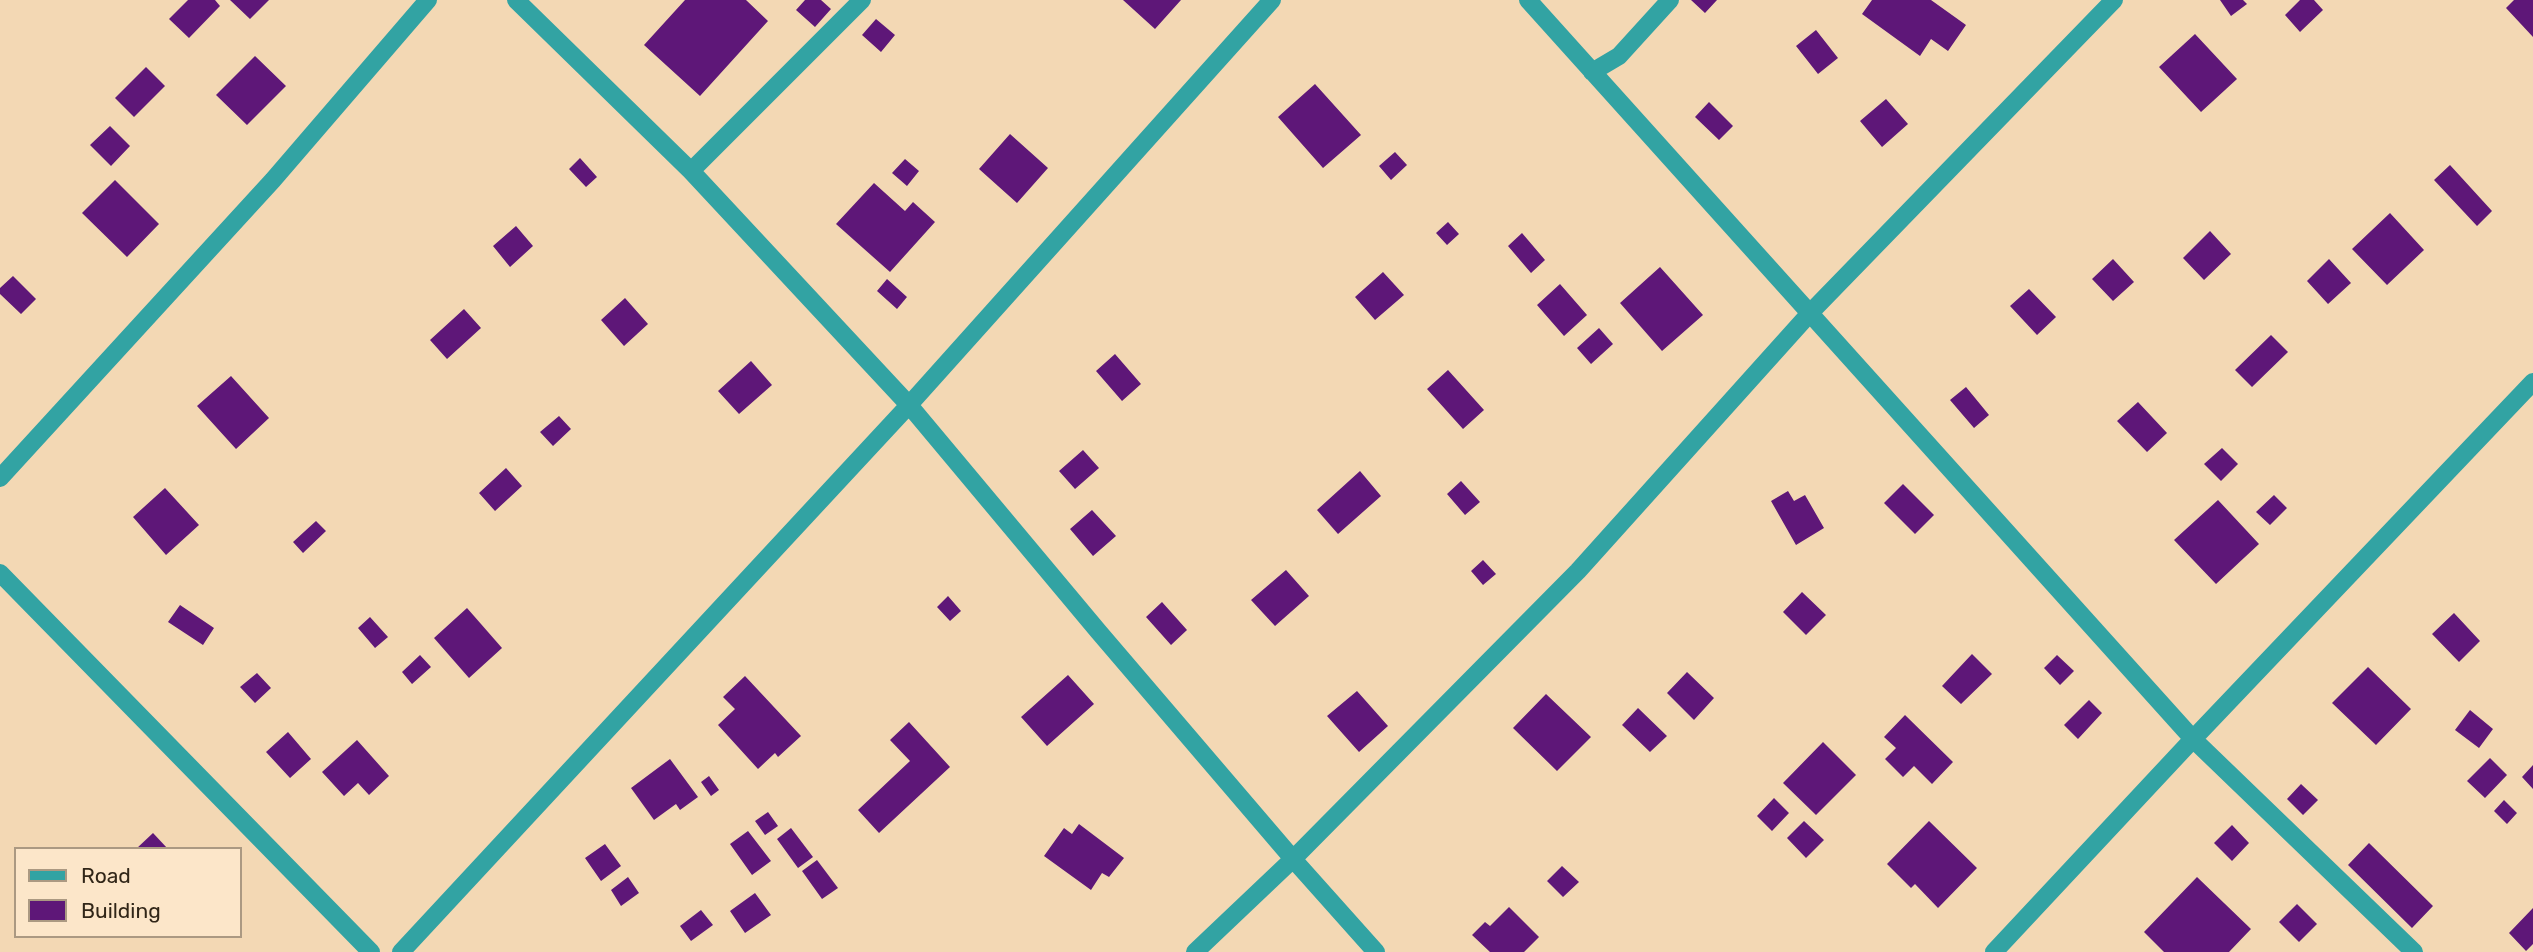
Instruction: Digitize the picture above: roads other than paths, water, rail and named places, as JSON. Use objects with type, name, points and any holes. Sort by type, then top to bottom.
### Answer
[{"type":"street","points":[[0,478],[273,180],[428,0]]},
{"type":"street","points":[[516,0],[691,171],[909,405],[1098,631],[1376,952]]},
{"type":"street","points":[[691,171],[862,0]]},
{"type":"street","points":[[401,952],[909,405],[1272,0]]},
{"type":"street","points":[[1528,0],[2193,739],[2414,952]]},
{"type":"street","points":[[1592,72],[1619,56],[1671,0]]},
{"type":"street","points":[[1195,952],[1293,859],[1578,571],[1810,313],[2115,0]]},
{"type":"street","points":[[1994,952],[2533,382]]},
{"type":"street","points":[[0,573],[371,952]]}]
